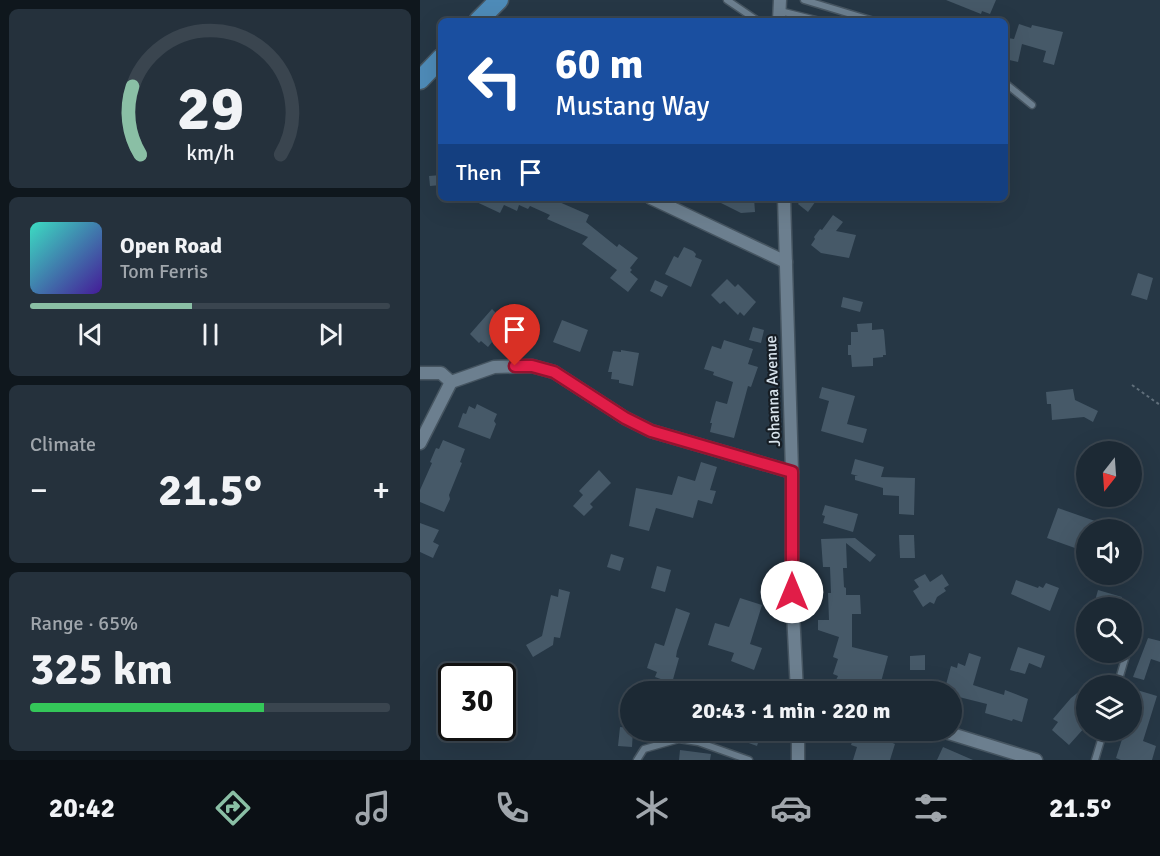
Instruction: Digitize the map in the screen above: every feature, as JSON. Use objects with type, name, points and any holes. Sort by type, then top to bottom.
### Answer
[{"type":"main road","points":[[420,80],[438,61]]},
{"type":"street","points":[[657,201],[786,262]]},
{"type":"street","name":"Johanna Avenue","points":[[784,201],[792,472],[792,592],[797,681]]},
{"type":"street","points":[[420,443],[450,382],[494,367],[532,366],[554,372],[625,418],[651,431],[792,472]]},
{"type":"street","points":[[420,373],[441,373],[450,382]]},
{"type":"street","points":[[962,737],[1036,760]]},
{"type":"street","points":[[798,741],[798,760]]},
{"type":"lane","points":[[727,0],[754,18]]},
{"type":"lane","points":[[804,0],[864,18]]},
{"type":"lane","points":[[780,11],[808,18]]},
{"type":"lane","points":[[1008,85],[1032,105]]},
{"type":"lane","points":[[637,760],[644,749],[679,739],[698,742],[749,760]]},
{"type":"lane","points":[[1095,760],[1101,741]]},
{"type":"path","points":[[1132,385],[1160,405]]},
{"type":"building","points":[[946,0],[996,0],[990,14],[982,11],[981,14]]},
{"type":"building","points":[[1019,24],[1063,32],[1054,65],[1043,62],[1046,51],[1022,44],[1018,62],[1008,60],[1008,38],[1014,39]]},
{"type":"building","points":[[438,175],[438,185],[430,186],[429,176]]},
{"type":"building","points":[[474,201],[557,201],[589,215],[586,222],[617,247],[619,244],[638,258],[630,268],[632,270],[630,272],[638,279],[628,292],[610,278],[617,270],[582,244],[588,237],[547,219],[550,215],[530,206],[528,209],[519,205],[517,211],[504,205],[500,213]]},
{"type":"building","points":[[717,201],[754,201],[755,212],[741,213]]},
{"type":"building","points":[[800,201],[816,201],[808,212],[798,204]]},
{"type":"building","points":[[833,215],[843,222],[836,231],[856,235],[849,258],[821,253],[811,245],[814,237]]},
{"type":"building","points":[[684,247],[693,251],[696,254],[695,257],[702,260],[691,287],[665,274],[674,256],[678,258]]},
{"type":"building","points":[[1138,273],[1153,278],[1147,300],[1131,295]]},
{"type":"building","points":[[727,279],[735,287],[738,284],[756,302],[744,316],[740,312],[738,315],[724,301],[720,304],[711,295]]},
{"type":"building","points":[[655,280],[668,286],[662,297],[650,291]]},
{"type":"building","points":[[843,297],[863,302],[860,312],[841,307]]},
{"type":"building","points":[[492,309],[508,328],[502,335],[504,337],[495,346],[492,342],[488,347],[481,341],[479,343],[470,334]]},
{"type":"building","points":[[562,320],[588,330],[580,352],[553,342]]},
{"type":"building","points":[[872,323],[872,330],[883,329],[884,331],[886,355],[873,358],[873,366],[852,367],[851,355],[848,355],[851,332],[858,332],[857,324]]},
{"type":"building","points":[[753,327],[764,330],[761,343],[749,340]]},
{"type":"building","points":[[724,340],[753,349],[748,364],[758,367],[751,387],[748,386],[734,438],[710,432],[716,401],[727,404],[733,382],[704,369],[712,346],[721,349]]},
{"type":"building","points":[[621,350],[639,353],[633,386],[611,379],[612,372],[608,372],[613,351],[621,352]]},
{"type":"building","points":[[822,387],[855,396],[847,424],[867,429],[863,443],[821,431],[829,401],[819,398]]},
{"type":"building","points":[[1073,389],[1075,400],[1098,411],[1093,422],[1084,417],[1052,420],[1051,404],[1047,404],[1046,392]]},
{"type":"building","points":[[477,404],[497,414],[490,439],[458,427],[463,413],[466,414],[469,406],[475,409]]},
{"type":"building","points":[[443,440],[465,449],[444,512],[420,502],[420,490],[432,463],[430,462],[436,448],[439,449]]},
{"type":"building","points":[[855,459],[884,467],[881,477],[915,478],[914,515],[899,514],[899,496],[883,495],[883,488],[855,480],[855,476],[858,476],[851,474]]},
{"type":"building","points":[[701,462],[717,467],[710,490],[716,491],[712,504],[698,500],[693,518],[656,508],[649,531],[629,526],[636,488],[672,495],[678,476],[695,481]]},
{"type":"building","points":[[599,470],[611,483],[590,504],[593,507],[584,516],[573,506],[583,495],[579,491]]},
{"type":"building","points":[[825,505],[858,514],[853,532],[823,523],[825,516],[822,515]]},
{"type":"building","points":[[1058,508],[1089,519],[1076,519],[1076,548],[1047,538]]},
{"type":"building","points":[[420,523],[439,530],[433,542],[439,545],[433,558],[420,552]]},
{"type":"building","points":[[899,535],[914,535],[915,558],[900,558]]},
{"type":"building","points":[[855,538],[876,555],[870,562],[846,543],[847,568],[843,568],[846,595],[860,595],[861,614],[852,614],[852,647],[888,656],[881,681],[836,681],[838,676],[833,674],[838,659],[833,657],[839,637],[818,630],[818,620],[829,620],[828,593],[831,593],[830,567],[823,567],[821,539]]},
{"type":"building","points":[[611,554],[624,558],[620,571],[607,567]]},
{"type":"building","points":[[657,566],[671,570],[665,592],[651,588]]},
{"type":"building","points":[[925,574],[930,582],[942,574],[949,585],[944,588],[946,591],[937,597],[934,604],[930,602],[923,607],[913,591],[919,587],[914,580]]},
{"type":"building","points":[[1016,580],[1038,588],[1039,586],[1043,588],[1046,583],[1059,588],[1050,611],[1011,594]]},
{"type":"building","points":[[559,589],[570,592],[560,638],[554,637],[553,645],[533,657],[526,645],[542,636],[551,595],[558,597]]},
{"type":"building","points":[[1098,590],[1122,597],[1096,597]]},
{"type":"building","points":[[740,598],[762,605],[750,644],[762,648],[754,670],[731,661],[734,653],[708,645],[715,623],[729,627]]},
{"type":"building","points":[[676,608],[690,613],[677,651],[676,657],[679,658],[673,681],[655,677],[657,672],[647,668],[655,643],[664,646]]},
{"type":"building","points":[[1148,638],[1160,641],[1160,662],[1151,659],[1144,680],[1142,675],[1134,675],[1138,663],[1142,663],[1142,654]]},
{"type":"building","points":[[1018,647],[1045,656],[1041,668],[1029,663],[1025,674],[1010,670]]},
{"type":"building","points":[[969,653],[981,657],[973,685],[1004,695],[1005,690],[1028,699],[1022,722],[985,713],[987,704],[962,698],[962,681],[947,681],[951,666],[957,668],[958,663],[965,666]]},
{"type":"building","points":[[925,655],[925,670],[910,670],[910,656]]},
{"type":"building","points":[[1142,692],[1157,696],[1143,741],[1156,746],[1152,760],[1116,758],[1121,741],[1142,741]]},
{"type":"building","points":[[1076,694],[1076,737],[1069,745],[1052,730],[1058,722],[1053,719]]},
{"type":"building","points":[[620,727],[620,741],[632,741],[632,747],[618,746]]},
{"type":"building","points":[[743,741],[759,741],[757,746]]},
{"type":"building","points":[[852,741],[888,741],[895,744],[890,760],[853,760],[857,747],[851,745]]},
{"type":"building","points":[[943,747],[973,760],[937,760]]},
{"type":"building","points":[[680,750],[711,754],[710,760],[679,760]]},
{"type":"route","points":[[515,366],[532,366],[554,372],[625,418],[651,431],[792,472],[792,592]]}]
